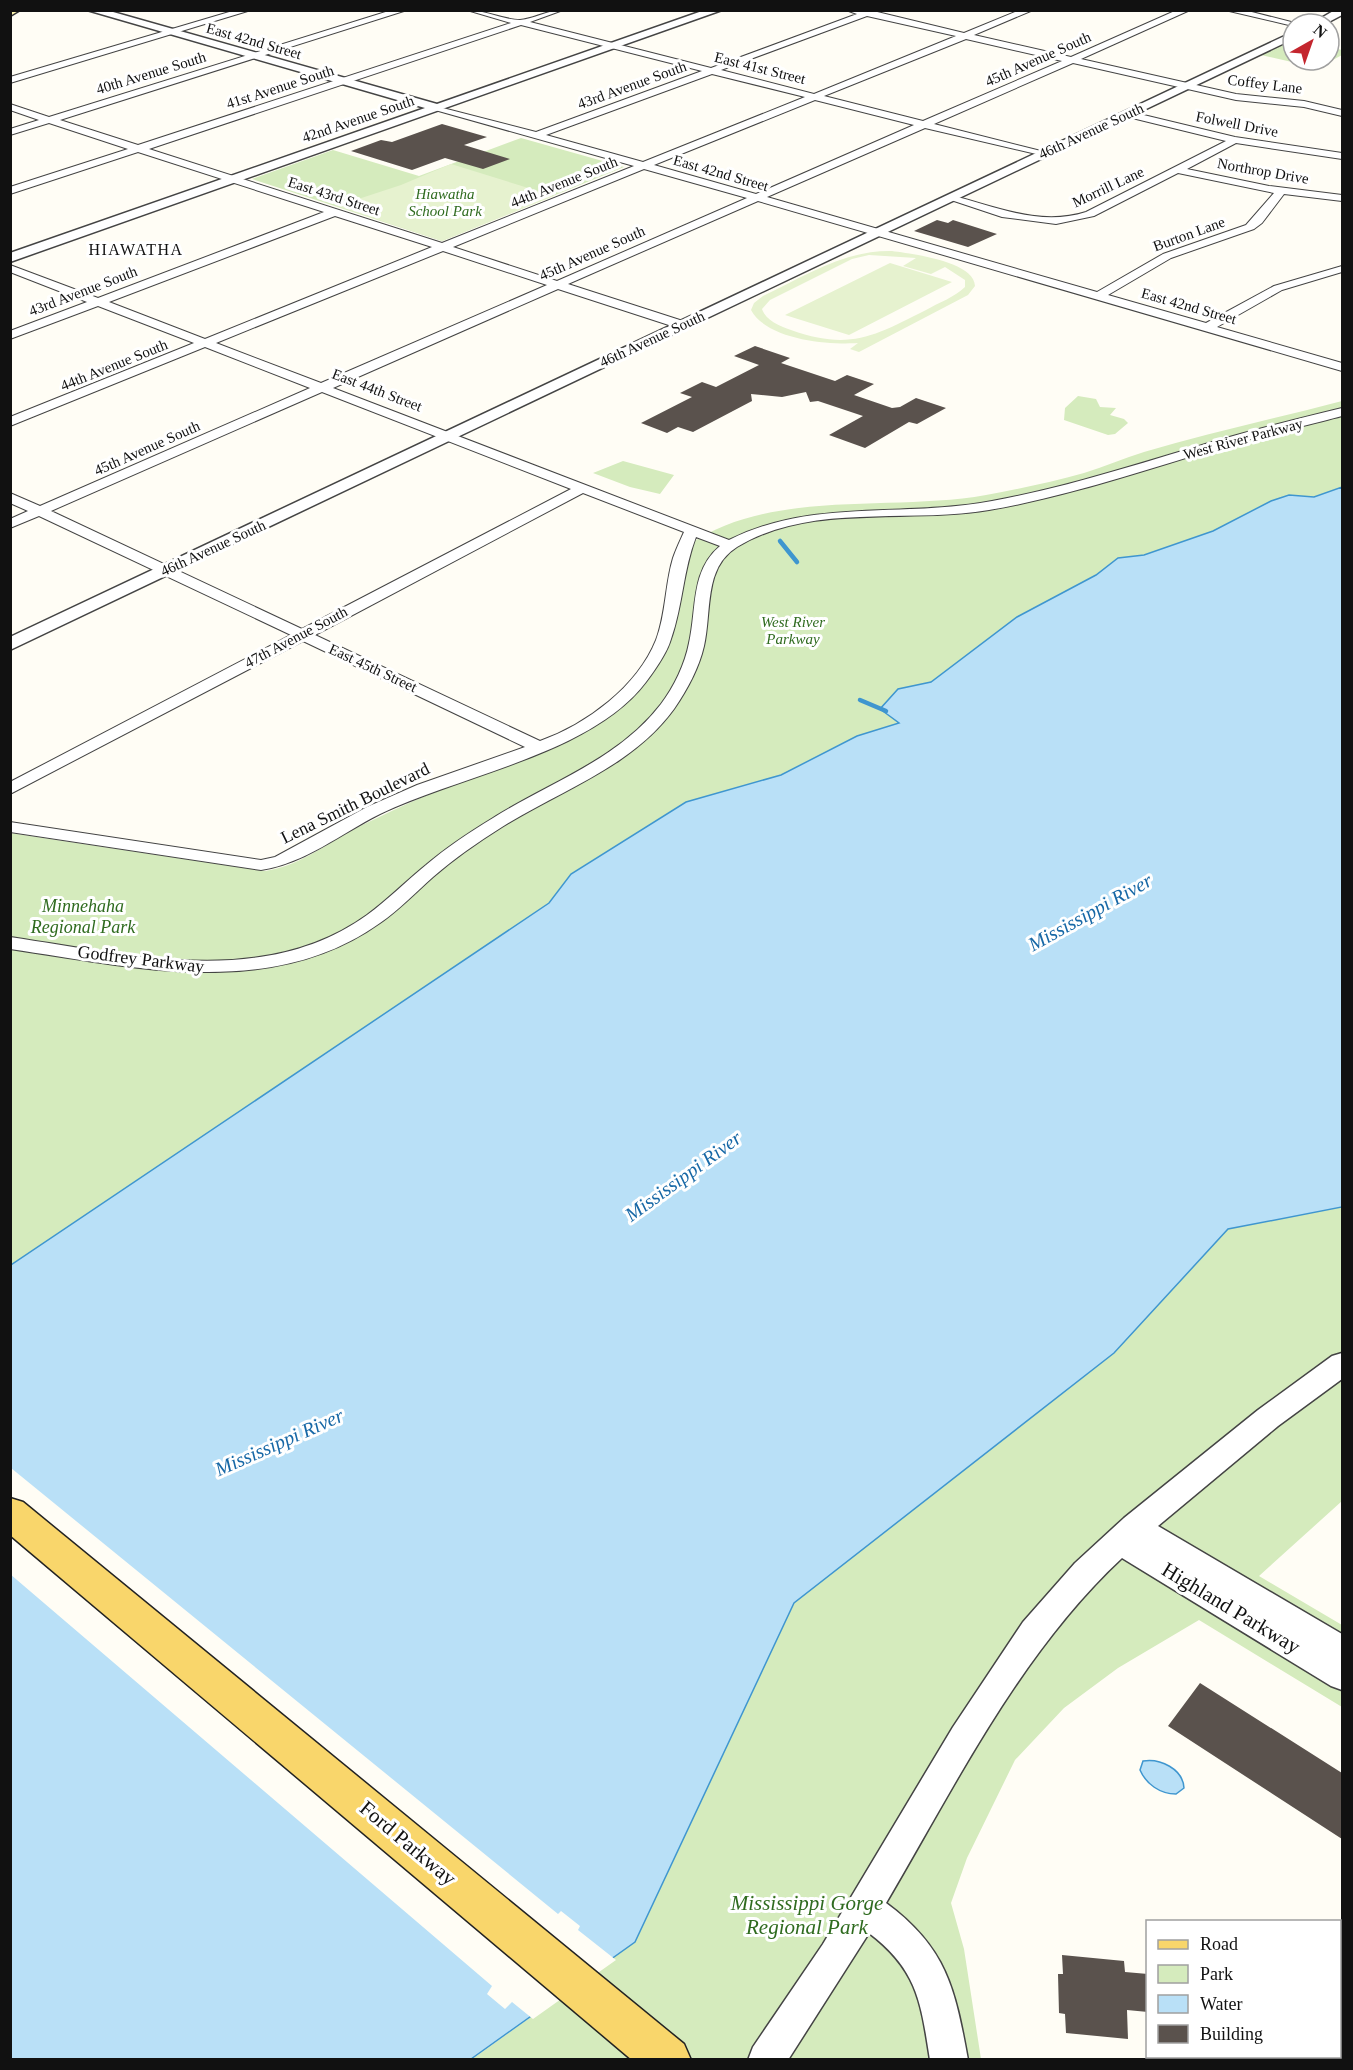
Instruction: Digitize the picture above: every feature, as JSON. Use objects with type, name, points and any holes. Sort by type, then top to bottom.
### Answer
[{"type":"main road","name":"Ford Parkway","points":[[10,1513],[668,2060]]},
{"type":"street","name":"East 42nd Street","points":[[92,10],[756,199],[877,231],[1342,367]]},
{"type":"street","points":[[10,80],[247,10]]},
{"type":"street","name":"40th Avenue South","points":[[10,132],[403,10]]},
{"type":"street","name":"East 41st Street","points":[[471,10],[1041,154]]},
{"type":"street","name":"41st Avenue South","points":[[10,191],[560,10]]},
{"type":"street","name":"42nd Avenue South","points":[[10,258],[717,10]]},
{"type":"street","name":"Coffey Lane","points":[[850,10],[869,12],[1236,97],[1304,104],[1342,113]]},
{"type":"street","name":"44th Avenue South","points":[[10,422],[1029,10]]},
{"type":"street","name":"45th Avenue South","points":[[10,524],[1186,10]]},
{"type":"street","points":[[1229,10],[1281,21]]},
{"type":"street","name":"43rd Avenue South","points":[[535,136],[869,12]]},
{"type":"street","name":"46th Avenue South","points":[[10,644],[1281,41]]},
{"type":"street","points":[[1304,104],[1317,97]]},
{"type":"street","name":"East 43rd Street","points":[[10,107],[682,325]]},
{"type":"street","name":"Folwell Drive","points":[[1127,114],[1235,140],[1342,156]]},
{"type":"street","name":"Morrill Lane","points":[[951,198],[1029,219],[1072,221],[1235,140]]},
{"type":"street","name":"Northrop Drive","points":[[1178,170],[1281,191],[1342,198]]},
{"type":"street","name":"Burton Lane","points":[[1098,296],[1167,256],[1250,227],[1281,191]]},
{"type":"street","name":"43rd Avenue South","points":[[10,335],[335,212]]},
{"type":"street","name":"East 44th Street","points":[[10,268],[450,435],[730,545]]},
{"type":"street","points":[[1208,327],[1278,288],[1342,269]]},
{"type":"street","name":"West River Parkway","points":[[236,967],[279,961],[340,940],[372,921],[470,840],[518,809],[602,765],[630,745],[661,714],[684,679],[699,633],[707,570],[730,545],[764,529],[807,519],[933,514],[992,506],[1083,485],[1225,442],[1342,412]]},
{"type":"street","name":"47th Avenue South","points":[[10,789],[583,488]]},
{"type":"street","name":"East 45th Street","points":[[10,497],[539,747]]},
{"type":"street","name":"Lena Smith Boulevard","points":[[10,826],[261,865],[279,862],[373,811],[423,789],[568,736],[602,716],[639,680],[663,641],[680,559],[692,530]]},
{"type":"street","name":"Godfrey Parkway","points":[[10,943],[162,965],[236,967]]},
{"type":"street","points":[[766,2060],[836,1956],[965,1737],[1034,1632],[1086,1572],[1127,1534],[1268,1418],[1342,1364]]},
{"type":"street","name":"Highland Parkway","points":[[1127,1534],[1259,1613],[1342,1676]]},
{"type":"street","name":"Highland Parkway","points":[[1259,1613],[1342,1650]]},
{"type":"street","points":[[864,1908],[896,1930],[921,1958],[936,1988],[949,2060]]},
{"type":"green space","points":[[1281,46],[1281,60],[1261,55]]},
{"type":"green space","name":"Hiawatha School Park","points":[[521,138],[624,167],[442,241],[252,179],[333,150],[419,176]]},
{"type":"green space","points":[[451,164],[554,196],[442,241],[337,206],[401,185]]},
{"type":"green space","points":[[892,251],[941,260],[964,270],[972,277],[975,286],[968,295],[859,352],[850,349],[858,343],[831,343],[784,334],[759,320],[751,310],[754,303],[763,296],[810,273],[841,260],[874,252]],"holes":[[[869,255],[916,258],[903,266],[931,274],[945,267],[965,280],[965,287],[946,300],[908,319],[861,338],[830,339],[791,330],[767,317],[762,309],[770,300],[852,259]]]},
{"type":"green space","points":[[890,263],[952,282],[849,335],[785,315]]},
{"type":"green space","points":[[1078,396],[1096,399],[1100,407],[1116,408],[1110,415],[1124,419],[1128,423],[1115,434],[1108,435],[1064,420],[1065,408]]},
{"type":"green space","name":"West River Parkway","points":[[1342,401],[1342,487],[1314,497],[1288,495],[1271,501],[1213,531],[1144,555],[1118,558],[1096,575],[1017,617],[931,682],[898,689],[900,723],[857,736],[781,775],[686,802],[571,874],[549,903],[11,1265],[10,833],[265,871],[276,869],[307,856],[355,829],[409,803],[523,761],[561,744],[597,725],[629,701],[654,672],[672,635],[689,545],[721,527],[756,516],[794,509],[950,500],[986,495],[1084,473],[1136,454]]},
{"type":"green space","points":[[623,461],[674,475],[660,494],[630,487],[593,473]]},
{"type":"green space","name":"Mississippi Gorge Regional Park","points":[[1342,1207],[1342,1501],[1259,1576],[1342,1625],[1342,1707],[1199,1620],[1118,1668],[1064,1708],[1015,1760],[967,1858],[951,1903],[964,1949],[981,2059],[471,2060],[635,1942],[794,1603],[1114,1353],[1228,1229]]},
{"type":"water","name":"Mississippi River","points":[[1342,487],[1342,1207],[1228,1229],[1114,1353],[794,1603],[635,1942],[471,2059],[11,2060],[11,1265],[549,903],[571,874],[686,802],[781,775],[857,736],[899,723],[880,709],[898,689],[931,682],[1017,617],[1096,575],[1118,558],[1144,555],[1213,531],[1271,501],[1289,495],[1314,497]]},
{"type":"water","points":[[1143,1761],[1156,1761],[1170,1766],[1180,1775],[1184,1788],[1176,1794],[1154,1787],[1140,1770]]},
{"type":"pier","points":[[11,1468],[558,1914],[561,1911],[580,1926],[578,1930],[616,1960],[533,2019],[512,2002],[505,2009],[487,1994],[492,1986],[10,1574]]},
{"type":"building","points":[[442,124],[487,137],[464,145],[510,159],[483,169],[445,158],[412,170],[351,151],[381,140],[392,142]]},
{"type":"building","points":[[937,220],[948,223],[953,220],[997,234],[968,247],[914,231]]},
{"type":"building","points":[[755,346],[790,358],[781,363],[835,381],[847,375],[874,384],[854,395],[892,408],[900,407],[916,398],[946,408],[917,424],[909,422],[865,448],[829,435],[863,416],[818,401],[810,402],[806,392],[782,397],[751,394],[752,401],[693,432],[678,427],[667,433],[641,423],[692,397],[680,393],[702,382],[716,387],[759,365],[734,356]]},
{"type":"building","points":[[1200,1683],[1342,1773],[1342,1839],[1168,1726]]},
{"type":"building","points":[[1062,1955],[1124,1961],[1125,1972],[1146,1974],[1146,2012],[1127,2010],[1128,2039],[1066,2033],[1065,2014],[1059,2013],[1058,1974],[1063,1974]]},
{"type":"waterway","points":[[780,541],[797,562]]},
{"type":"waterway","points":[[860,700],[886,711]]},
{"type":"district","name":"HIAWATHA","points":[[136,249]]},
{"type":"park label","name":"Minnehaha Regional Park","points":[[83,916]]}]
